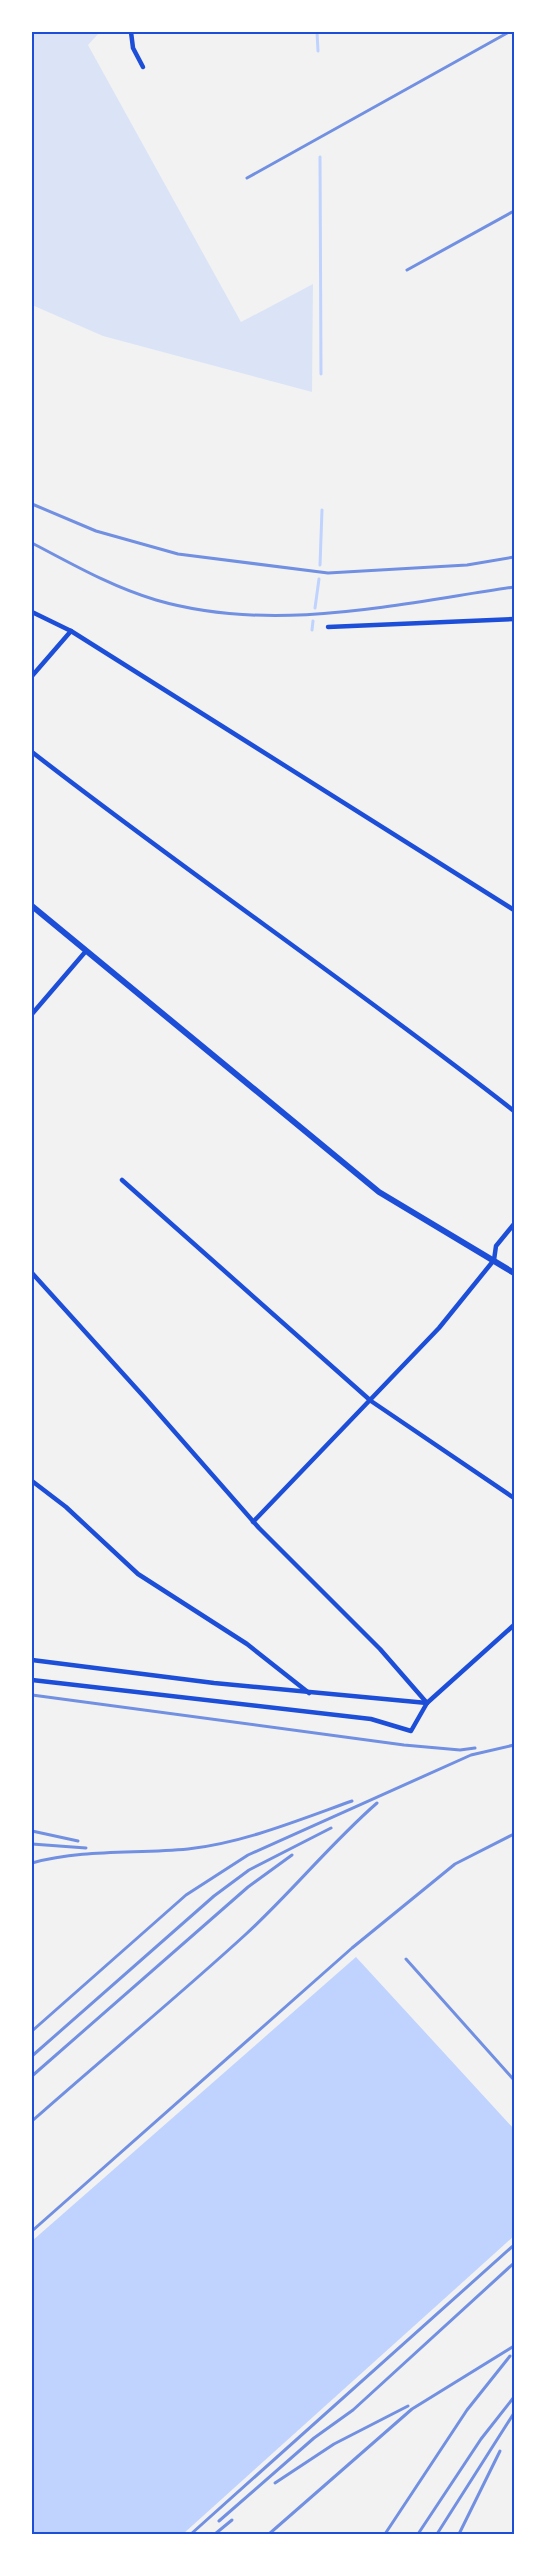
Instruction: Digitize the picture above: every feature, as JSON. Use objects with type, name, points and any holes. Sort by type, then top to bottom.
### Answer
[{"type":"main road","points":[[32,906],[379,1192],[514,1274]]},
{"type":"street","points":[[131,32],[133,48],[143,67]]},
{"type":"street","points":[[32,612],[71,631],[514,910]]},
{"type":"street","points":[[328,627],[514,619]]},
{"type":"street","points":[[32,676],[71,631]]},
{"type":"street","points":[[32,752],[144,839],[330,971],[514,1111]]},
{"type":"street","points":[[32,1014],[86,951]]},
{"type":"street","points":[[122,1180],[371,1401],[514,1498]]},
{"type":"street","points":[[253,1522],[439,1328],[494,1260],[495,1246],[514,1224]]},
{"type":"street","points":[[32,1273],[253,1522],[380,1649],[427,1703]]},
{"type":"street","points":[[32,1481],[66,1507],[138,1575],[247,1644],[309,1693]]},
{"type":"street","points":[[32,1680],[371,1719],[411,1731],[427,1703],[514,1625]]},
{"type":"street","points":[[32,1660],[309,1693],[427,1703]]},
{"type":"shaded area","points":[[32,32],[100,32],[88,45],[241,322],[313,284],[312,392],[103,336],[32,305]]},
{"type":"water","points":[[356,1957],[514,2129],[514,2236],[183,2534],[32,2534],[32,2241]]},
{"type":"waterway","points":[[317,32],[318,51]]},
{"type":"waterway","points":[[320,157],[321,374]]},
{"type":"waterway","points":[[320,565],[322,510]]},
{"type":"waterway","points":[[315,608],[319,579]]},
{"type":"waterway","points":[[312,630],[313,621]]},
{"type":"railway","points":[[247,178],[509,32]]},
{"type":"railway","points":[[407,270],[514,211]]},
{"type":"railway","points":[[32,504],[96,531],[178,554],[328,573],[467,565],[514,557]]},
{"type":"railway","points":[[32,543],[92,574],[140,595],[200,610],[245,615],[335,613],[514,587]]},
{"type":"railway","points":[[32,1695],[404,1745],[460,1750],[475,1748]]},
{"type":"railway","points":[[32,2031],[186,1895],[248,1855],[471,1755],[514,1745]]},
{"type":"railway","points":[[32,1863],[90,1854],[209,1846],[271,1830],[352,1801]]},
{"type":"railway","points":[[32,2121],[245,1935],[377,1803]]},
{"type":"railway","points":[[32,2056],[214,1896],[249,1870],[331,1828]]},
{"type":"railway","points":[[32,1831],[78,1841]]},
{"type":"railway","points":[[32,2231],[352,1948],[455,1864],[514,1834]]},
{"type":"railway","points":[[32,1844],[86,1848]]},
{"type":"railway","points":[[32,2076],[248,1887],[292,1855]]},
{"type":"railway","points":[[406,1959],[514,2080]]},
{"type":"railway","points":[[191,2534],[514,2245]]},
{"type":"railway","points":[[219,2521],[314,2438],[353,2410],[514,2263]]},
{"type":"railway","points":[[269,2534],[412,2409],[514,2346]]},
{"type":"railway","points":[[385,2534],[467,2410],[510,2356]]},
{"type":"railway","points":[[418,2534],[481,2439],[514,2397]]},
{"type":"railway","points":[[275,2483],[334,2444],[408,2406]]},
{"type":"railway","points":[[437,2534],[514,2413]]},
{"type":"railway","points":[[459,2534],[500,2451]]},
{"type":"railway","points":[[215,2534],[232,2520]]}]
